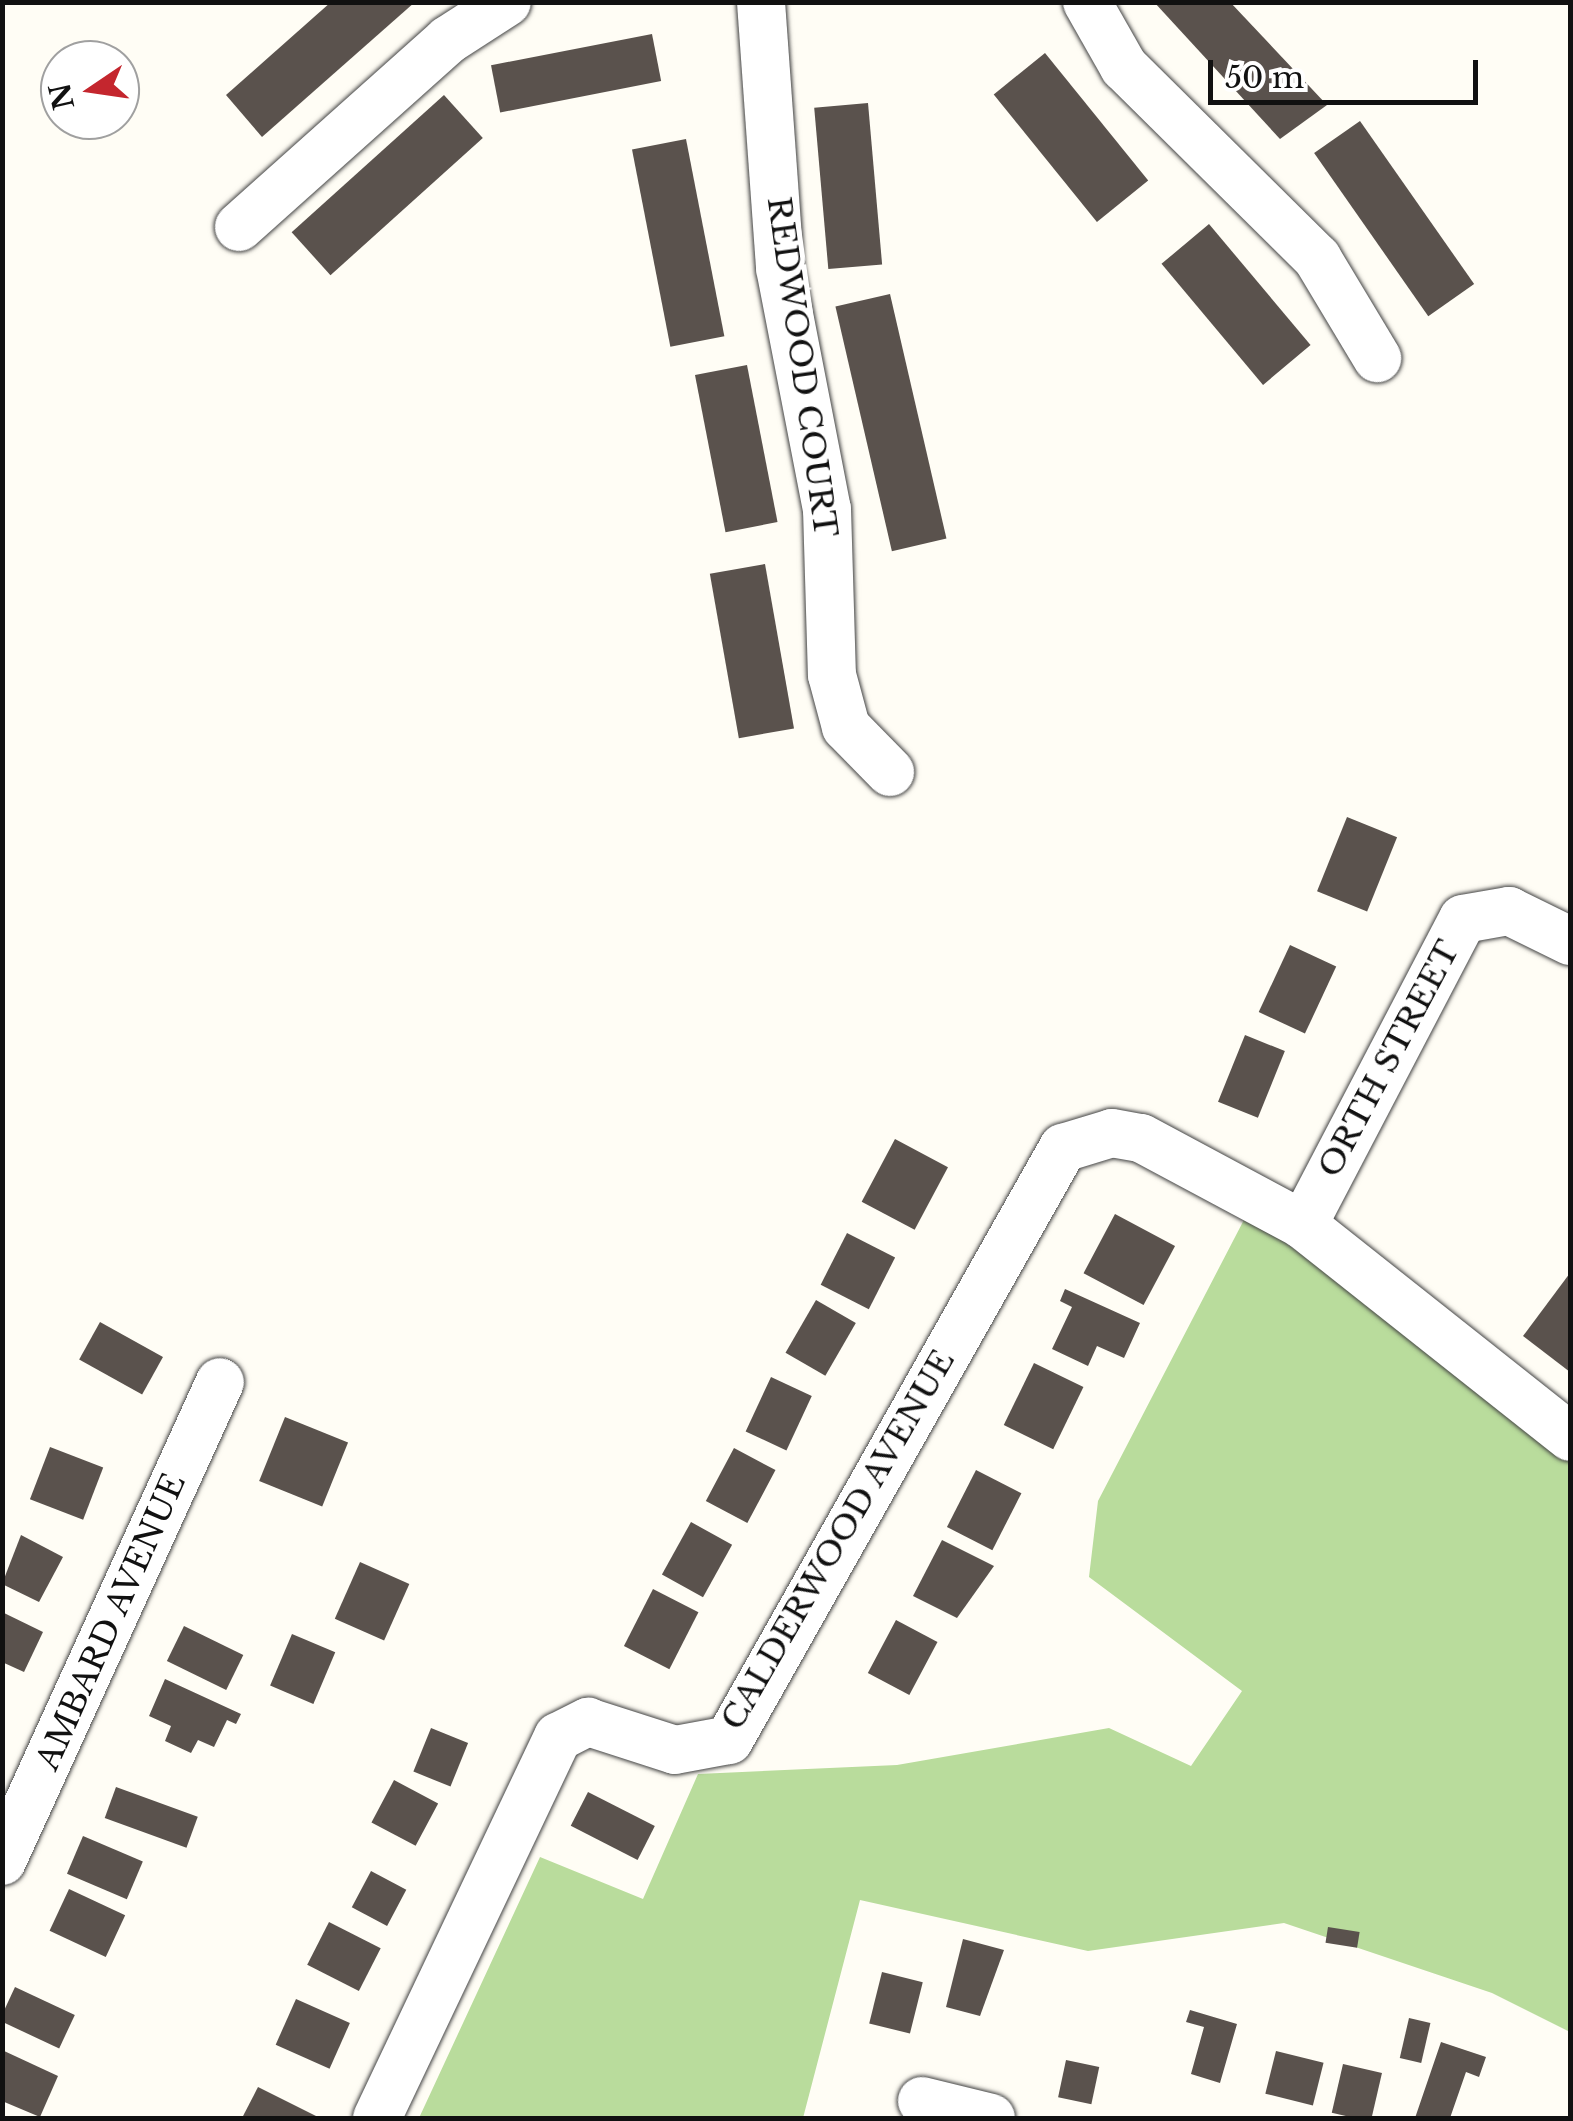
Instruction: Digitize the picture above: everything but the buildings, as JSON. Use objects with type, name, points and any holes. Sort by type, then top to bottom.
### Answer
[{"type":"street","points":[[239,227],[448,40],[507,2]]},
{"type":"street","name":"REDWOOD COURT","points":[[761,2],[780,268],[825,489],[832,675],[846,727],[890,772]]},
{"type":"street","points":[[1087,2],[1124,68],[1317,258],[1377,358]]},
{"type":"street","name":"ORTH STREET","points":[[1303,1224],[1456,930],[1490,910],[1528,916],[1570,942]]},
{"type":"street","name":"CALDERWOOD AVENUE","points":[[377,2118],[558,1737],[588,1722],[675,1750],[729,1740],[1048,1164],[1080,1139],[1141,1138],[1303,1224]]},
{"type":"street","points":[[1303,1224],[1570,1438]]},
{"type":"street","name":"AMBARD AVENUE","points":[[2,1862],[220,1382]]},
{"type":"street","points":[[922,2101],[991,2118]]},
{"type":"green space","points":[[1247,1214],[1570,1455],[1570,2032],[1492,1993],[1284,1923],[1088,1951],[860,1900],[803,2118],[419,2118],[540,1857],[643,1899],[698,1774],[897,1765],[1109,1728],[1191,1766],[1242,1691],[1089,1577],[1098,1501]]}]
